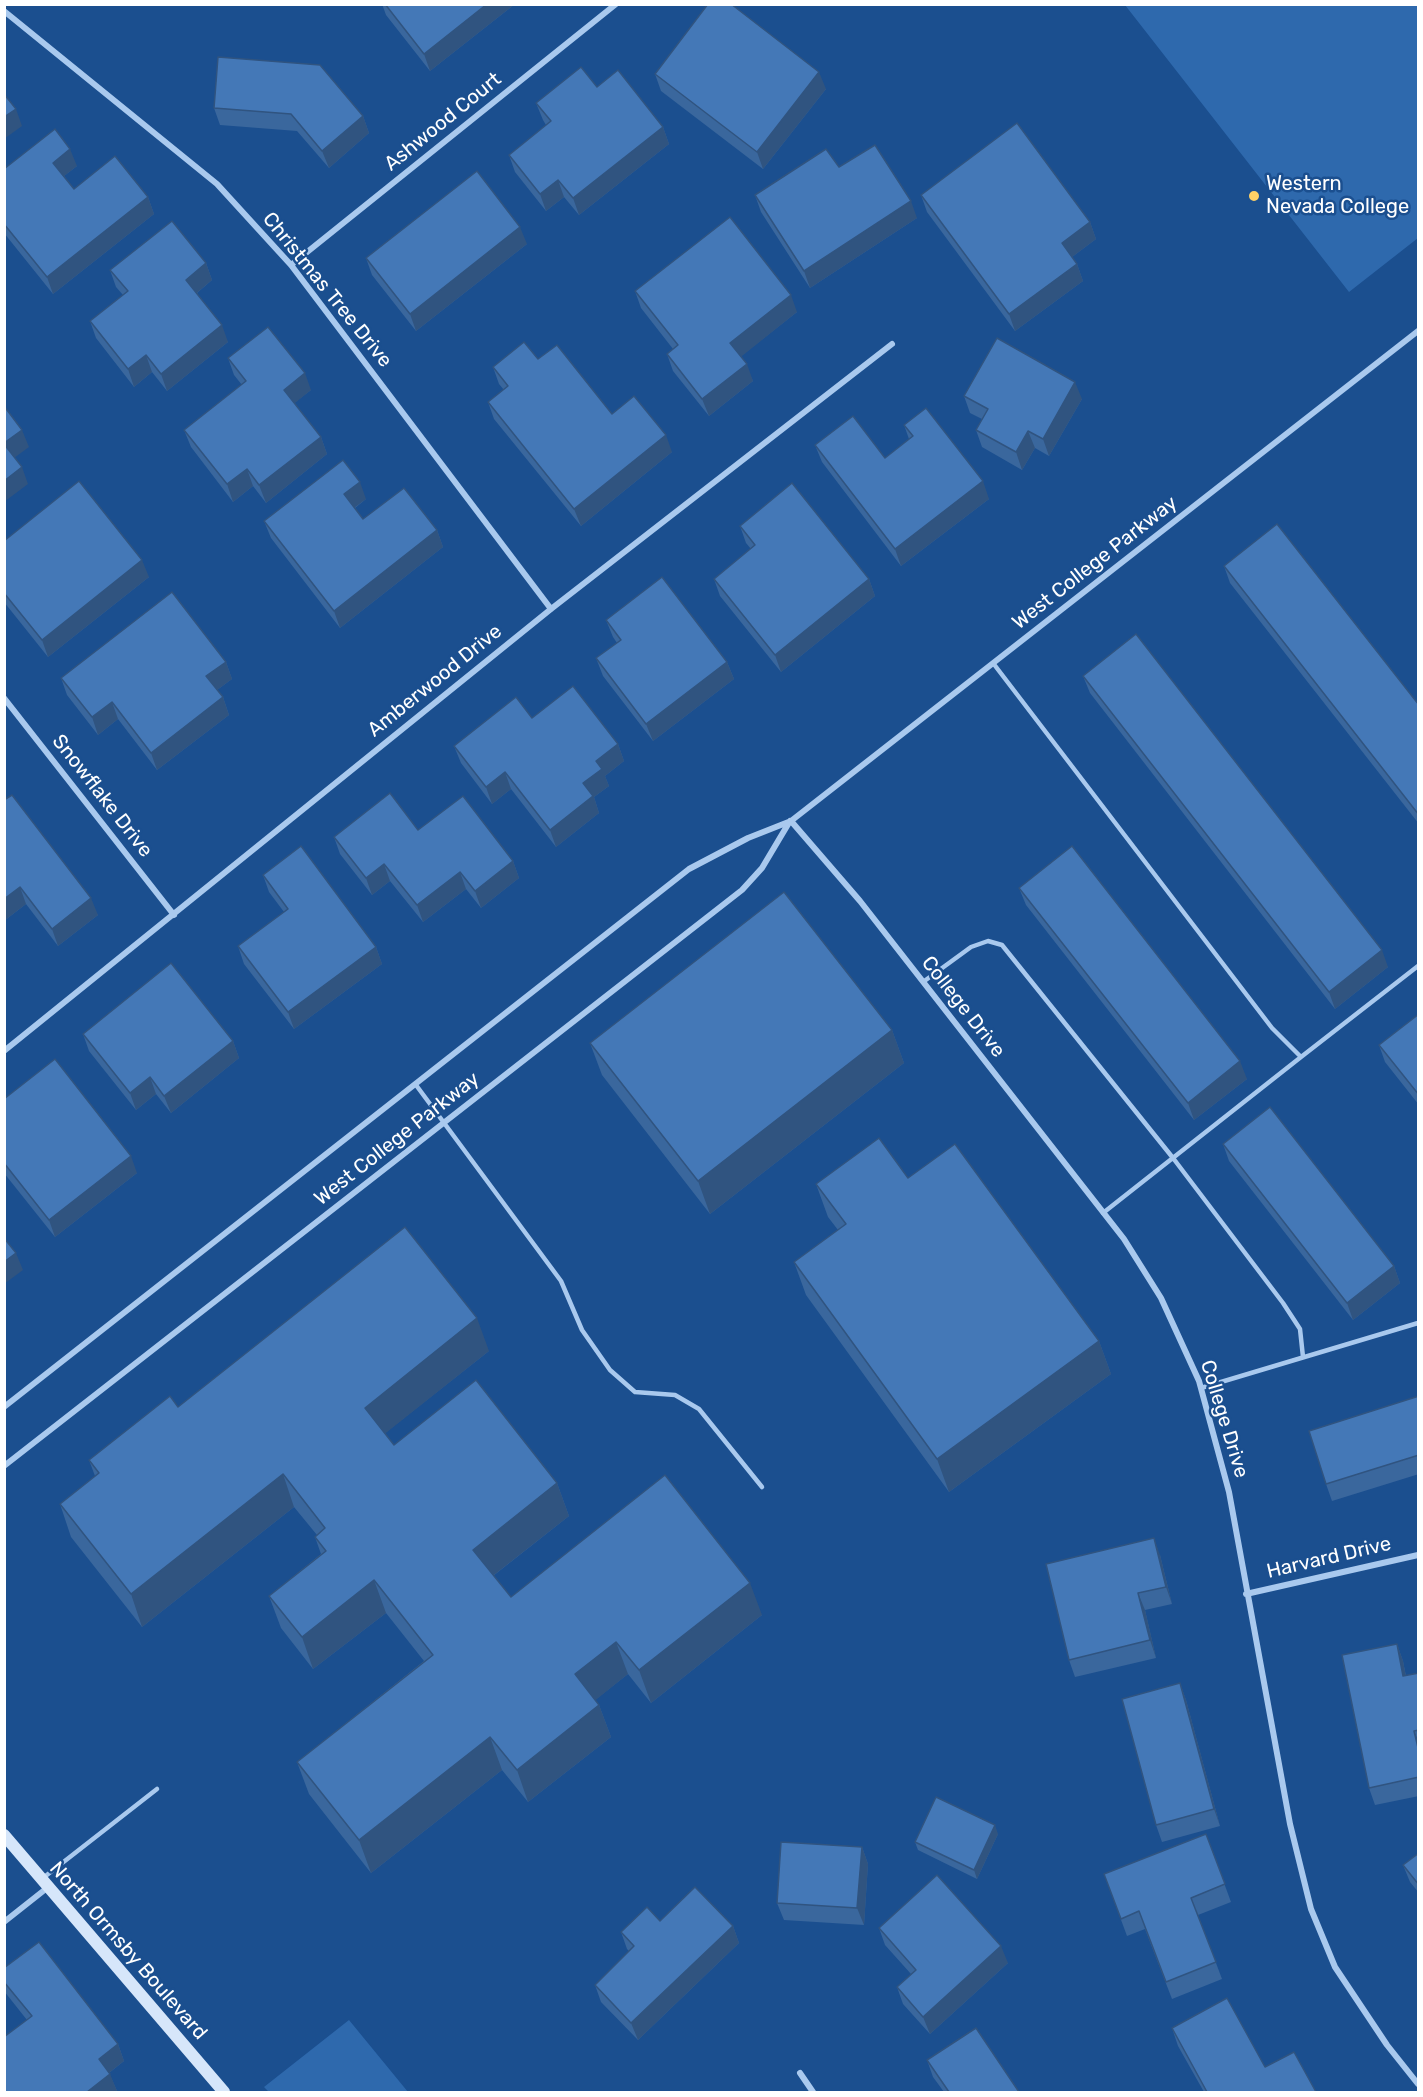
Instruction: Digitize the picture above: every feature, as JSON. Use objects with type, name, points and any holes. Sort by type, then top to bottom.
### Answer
[{"type":"street","name":"Ashwood Court","points":[[291,265],[616,4]]},
{"type":"street","name":"Christmas Tree Drive","points":[[4,11],[217,184],[291,265],[551,609]]},
{"type":"street","name":"West College Parkway","points":[[4,1407],[688,869],[748,838],[791,821],[1419,331]]},
{"type":"street","name":"Amberwood Drive","points":[[4,1051],[551,609],[892,344]]},
{"type":"street","name":"Snowflake Drive","points":[[4,698],[174,915]]},
{"type":"street","name":"West College Parkway","points":[[4,1466],[742,890],[762,868],[791,821]]},
{"type":"street","name":"College Drive","points":[[791,821],[860,901],[1124,1239],[1161,1298],[1202,1388],[1229,1492],[1290,1824],[1311,1909],[1335,1967],[1387,2045],[1419,2084]]},
{"type":"street","name":"Harvard Drive","points":[[1246,1594],[1419,1555]]},
{"type":"street","name":"North Ormsby Boulevard","points":[[4,1835],[224,2092]]},
{"type":"street","points":[[4,1922],[44,1884]]},
{"type":"street","points":[[800,2073],[813,2092]]},
{"type":"lane","points":[[993,663],[1272,1029],[1300,1057]]},
{"type":"lane","points":[[923,982],[971,947],[988,941],[1002,945],[1173,1158],[1283,1303],[1300,1329],[1303,1357]]},
{"type":"lane","points":[[1103,1213],[1419,966]]},
{"type":"lane","points":[[416,1084],[561,1281],[582,1330],[610,1370],[635,1392],[675,1395],[699,1409],[762,1487]]},
{"type":"lane","points":[[1202,1388],[1419,1323]]},
{"type":"lane","points":[[44,1884],[157,1789]]},
{"type":"shaded area","points":[[1125,5],[1418,5],[1418,238],[1349,292]]},
{"type":"shaded area","points":[[349,2020],[408,2092],[269,2092],[264,2087]]},
{"type":"building","points":[[385,4],[487,4],[424,54]]},
{"type":"building","points":[[708,4],[731,4],[819,72],[757,152],[655,74]]},
{"type":"building","points":[[218,57],[320,65],[363,116],[322,151],[291,114],[214,108]]},
{"type":"building","points":[[581,67],[597,87],[618,70],[663,127],[573,198],[558,180],[540,194],[509,155],[551,121],[536,103]]},
{"type":"building","points":[[4,94],[16,109],[4,117]]},
{"type":"building","points":[[1017,123],[1090,222],[1062,243],[1077,264],[1009,314],[921,195]]},
{"type":"building","points":[[55,129],[70,149],[53,163],[74,189],[115,156],[148,197],[47,277],[4,224],[4,169]]},
{"type":"building","points":[[875,145],[911,201],[804,271],[755,195],[826,149],[839,167]]},
{"type":"building","points":[[477,171],[520,227],[410,314],[366,258]]},
{"type":"building","points":[[730,217],[791,295],[730,343],[747,364],[702,399],[667,354],[678,345],[635,291]]},
{"type":"building","points":[[172,221],[206,263],[186,280],[222,325],[161,374],[146,355],[128,369],[90,321],[128,291],[110,270]]},
{"type":"building","points":[[268,327],[305,373],[284,390],[321,437],[259,485],[247,469],[227,484],[184,430],[246,381],[228,358]]},
{"type":"building","points":[[997,338],[1075,382],[1043,439],[1028,431],[1016,452],[976,430],[988,409],[964,396]]},
{"type":"building","points":[[524,342],[538,359],[557,345],[612,414],[634,396],[666,435],[574,509],[488,402],[508,386],[493,367]]},
{"type":"building","points":[[4,406],[22,430],[4,443]]},
{"type":"building","points":[[926,408],[983,481],[895,549],[815,445],[853,416],[885,458],[913,436],[904,425]]},
{"type":"building","points":[[4,444],[22,467],[4,481]]},
{"type":"building","points":[[343,460],[360,482],[344,494],[363,519],[404,488],[437,530],[334,611],[264,521]]},
{"type":"building","points":[[79,481],[142,560],[42,640],[4,593],[4,541]]},
{"type":"building","points":[[792,483],[869,579],[775,655],[714,579],[755,545],[740,526]]},
{"type":"building","points":[[1277,524],[1419,705],[1419,815],[1224,566]]},
{"type":"building","points":[[662,577],[727,662],[646,724],[596,658],[621,640],[606,620]]},
{"type":"building","points":[[172,592],[226,662],[206,676],[223,697],[151,753],[112,702],[92,717],[61,678]]},
{"type":"building","points":[[1136,634],[1382,950],[1329,992],[1083,676]]},
{"type":"building","points":[[573,686],[618,744],[596,761],[602,769],[583,783],[593,796],[550,830],[505,772],[486,787],[454,746],[516,697],[532,718]]},
{"type":"building","points":[[390,793],[418,830],[463,796],[513,861],[475,891],[460,872],[417,905],[384,864],[366,878],[334,837]]},
{"type":"building","points":[[12,795],[91,898],[52,929],[20,887],[4,899],[4,800]]},
{"type":"building","points":[[301,846],[376,947],[288,1012],[238,946],[288,909],[263,875]]},
{"type":"building","points":[[1072,846],[1240,1061],[1188,1103],[1019,888]]},
{"type":"building","points":[[784,892],[892,1030],[698,1181],[590,1043]]},
{"type":"building","points":[[171,963],[233,1041],[164,1096],[150,1077],[130,1093],[83,1034]]},
{"type":"building","points":[[1419,1014],[1419,1095],[1379,1045]]},
{"type":"building","points":[[55,1059],[131,1156],[49,1220],[4,1163],[4,1099]]},
{"type":"building","points":[[1270,1107],[1394,1266],[1347,1303],[1223,1144]]},
{"type":"building","points":[[879,1138],[908,1178],[955,1144],[1099,1341],[937,1459],[794,1262],[846,1224],[816,1184]]},
{"type":"building","points":[[405,1227],[477,1318],[365,1408],[394,1445],[476,1380],[557,1483],[473,1550],[511,1597],[665,1475],[750,1583],[639,1670],[616,1642],[575,1674],[599,1705],[517,1770],[490,1737],[359,1840],[297,1762],[433,1655],[374,1580],[302,1637],[269,1596],[326,1551],[315,1537],[325,1528],[283,1474],[131,1594],[60,1504],[99,1473],[89,1460],[170,1396],[178,1407]]},
{"type":"building","points":[[4,1238],[16,1253],[4,1262]]},
{"type":"building","points":[[1419,1396],[1419,1455],[1326,1484],[1309,1431]]},
{"type":"building","points":[[1154,1538],[1166,1587],[1138,1593],[1150,1640],[1069,1660],[1046,1564]]},
{"type":"building","points":[[1397,1644],[1403,1676],[1419,1673],[1419,1730],[1414,1731],[1419,1752],[1419,1777],[1369,1788],[1342,1655]]},
{"type":"building","points":[[1180,1683],[1214,1809],[1156,1825],[1122,1699]]},
{"type":"building","points":[[936,1797],[995,1825],[974,1870],[915,1842]]},
{"type":"building","points":[[1206,1834],[1225,1884],[1191,1898],[1216,1962],[1166,1982],[1139,1911],[1121,1919],[1104,1874]]},
{"type":"building","points":[[781,1842],[862,1847],[857,1908],[777,1903]]},
{"type":"building","points":[[1419,1853],[1419,1885],[1403,1865]]},
{"type":"building","points":[[937,1875],[1001,1946],[923,2017],[897,1987],[916,1970],[879,1928]]},
{"type":"building","points":[[695,1887],[733,1926],[631,2023],[595,1985],[634,1946],[621,1932],[647,1907],[660,1921]]},
{"type":"building","points":[[39,1942],[118,2044],[99,2059],[110,2074],[87,2092],[4,2091],[4,2037],[32,2016],[4,1982],[4,1968]]},
{"type":"building","points":[[1227,1998],[1265,2067],[1294,2052],[1316,2092],[1207,2092],[1172,2028]]},
{"type":"building","points":[[976,2028],[1019,2092],[949,2092],[927,2060]]},
{"type":"place","name":"Western Nevada College","points":[[1254,196]]}]
